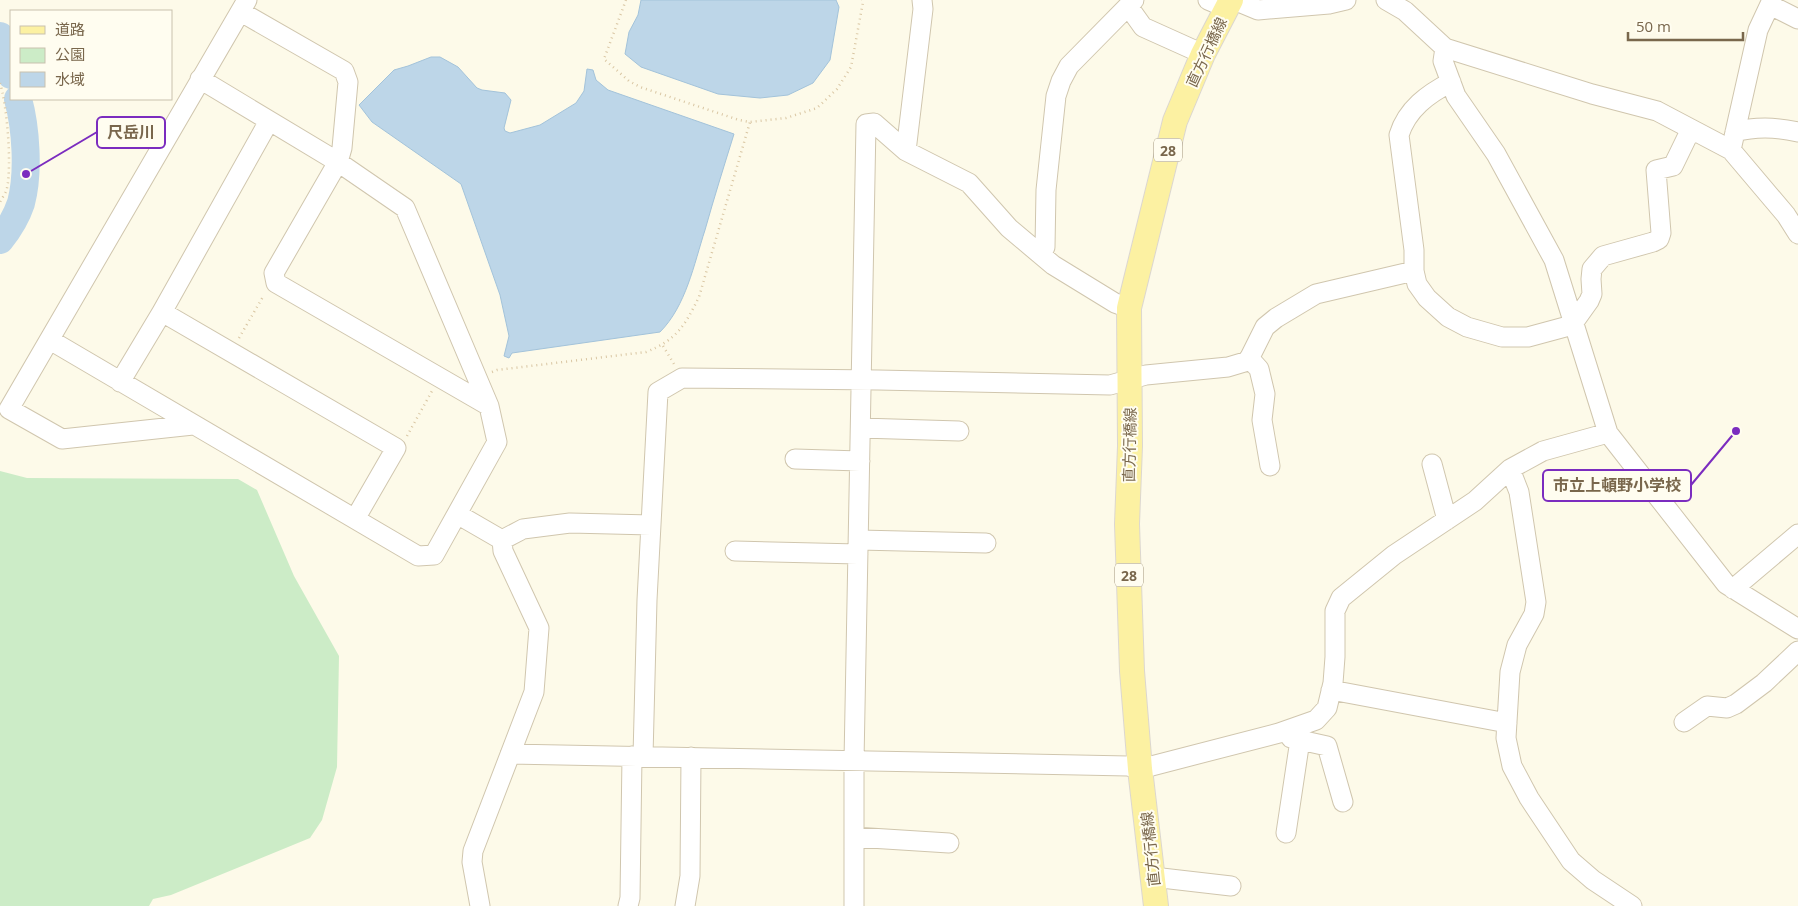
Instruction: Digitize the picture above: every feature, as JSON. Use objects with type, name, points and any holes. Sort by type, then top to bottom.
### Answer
[{"type":"main road","name":"直方行橋線","points":[[1156,906],[1140,769],[1132,671],[1128,534],[1129,308],[1175,122],[1225,2]]},
{"type":"street","points":[[906,151],[922,0]]},
{"type":"street","points":[[1225,2],[1258,10],[1329,4],[1346,0]]},
{"type":"street","points":[[1388,0],[1405,11],[1445,48],[1592,94],[1657,111],[1691,129],[1733,141],[1798,234]]},
{"type":"street","points":[[1733,141],[1758,30],[1771,2],[1798,18]]},
{"type":"street","points":[[1041,255],[1045,246],[1046,190],[1055,105],[1061,81],[1069,66],[1131,3],[1143,27],[1203,54]]},
{"type":"street","points":[[193,425],[62,439],[4,416],[244,6],[344,71],[348,82],[342,148],[338,162],[274,273],[276,283],[489,406]]},
{"type":"street","points":[[1445,48],[1443,61],[1456,96],[1496,154],[1554,260],[1608,433],[1726,584],[1798,629]]},
{"type":"street","points":[[50,340],[418,556],[434,555],[458,514],[497,442],[489,406],[405,208],[338,162],[200,80]]},
{"type":"street","points":[[1451,82],[1430,93],[1421,101],[1402,124],[1399,135],[1414,250],[1414,271],[1417,284],[1427,298],[1448,318],[1467,327],[1502,337],[1528,337],[1565,327],[1574,322],[1589,301],[1592,294],[1592,269],[1603,256],[1659,239],[1661,233],[1656,170],[1673,166],[1691,129]]},
{"type":"street","points":[[120,382],[162,312],[268,121]]},
{"type":"street","points":[[854,906],[854,761],[866,124],[874,122],[906,151],[969,183],[1010,228],[1053,265],[1107,298],[1129,308]]},
{"type":"street","points":[[1733,141],[1753,128],[1779,127],[1798,132]]},
{"type":"street","points":[[628,906],[630,898],[658,392],[682,378],[1110,385],[1146,375],[1228,367],[1248,361],[1265,327],[1276,318],[1316,294],[1414,271]]},
{"type":"street","points":[[162,312],[396,448],[356,519]]},
{"type":"street","points":[[1249,358],[1258,369],[1265,394],[1262,420],[1270,466]]},
{"type":"street","points":[[861,428],[959,431]]},
{"type":"street","points":[[510,754],[1128,766],[1140,769],[1294,735],[1316,720],[1327,708],[1335,657],[1335,611],[1341,598],[1394,555],[1475,501],[1510,469],[1543,451],[1608,433]]},
{"type":"street","points":[[796,459],[860,461]]},
{"type":"street","points":[[1432,464],[1447,520]]},
{"type":"street","points":[[1510,469],[1519,492],[1536,602],[1534,614],[1517,645],[1510,672],[1506,738],[1512,766],[1529,798],[1571,861],[1593,880],[1632,906]]},
{"type":"street","points":[[458,514],[502,540]]},
{"type":"street","points":[[502,540],[523,529],[570,523],[651,525]]},
{"type":"street","points":[[1733,589],[1798,534]]},
{"type":"street","points":[[480,906],[472,862],[473,851],[534,692],[539,628],[503,551],[502,540]]},
{"type":"street","points":[[735,551],[986,543]]},
{"type":"street","points":[[1684,722],[1707,706],[1727,708],[1736,704],[1764,683],[1798,651]]},
{"type":"street","points":[[1331,690],[1507,723]]},
{"type":"street","points":[[1294,735],[1327,746],[1343,802]]},
{"type":"street","points":[[1286,833],[1294,735]]},
{"type":"street","points":[[685,906],[690,876],[691,757]]},
{"type":"street","points":[[854,836],[949,843]]},
{"type":"street","points":[[1153,877],[1231,886]]},
{"type":"path","points":[[626,0],[604,59],[629,81],[640,87],[750,122],[786,118],[816,108],[837,89],[851,67],[862,0]]},
{"type":"path","points":[[0,83],[4,96],[9,169],[7,190],[0,202]]},
{"type":"path","points":[[477,379],[497,370],[646,352],[662,346],[671,339],[685,324],[700,297],[750,122]]},
{"type":"path","points":[[230,352],[269,286],[276,283]]},
{"type":"path","points":[[396,448],[403,443],[440,378]]},
{"type":"green space","points":[[0,471],[27,478],[238,479],[257,490],[294,576],[339,656],[337,767],[322,820],[310,838],[171,895],[153,899],[149,906],[0,906]]},
{"type":"water","points":[[641,0],[836,0],[839,7],[830,60],[813,83],[788,95],[760,98],[718,94],[641,67],[625,54],[629,32],[638,15]]},
{"type":"water","points":[[431,57],[440,57],[458,67],[477,88],[505,93],[511,100],[504,128],[505,131],[510,133],[540,125],[576,103],[584,91],[587,69],[593,70],[596,80],[608,90],[734,134],[688,284],[669,322],[660,332],[512,353],[509,358],[504,356],[509,336],[500,295],[461,184],[372,122],[359,105],[394,70]]},
{"type":"waterway","points":[[0,36],[10,71]]},
{"type":"waterway","points":[[0,240],[21,203],[25,178],[26,151],[18,100]]},
{"type":"place","name":"尺岳川","points":[[26,174]]},
{"type":"place","name":"市立上頓野小学校","points":[[1736,431]]}]
